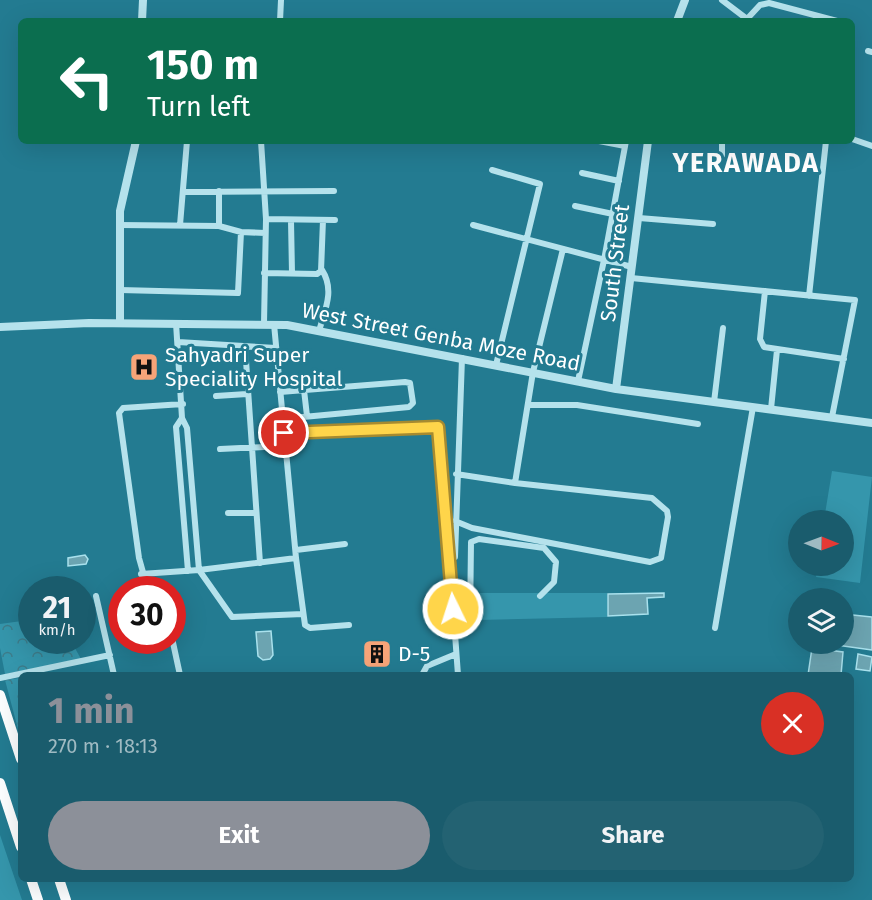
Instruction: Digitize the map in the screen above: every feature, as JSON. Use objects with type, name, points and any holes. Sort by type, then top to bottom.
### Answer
[{"type":"highway","points":[[0,695],[18,750]]},
{"type":"highway","points":[[0,783],[18,838]]},
{"type":"highway","points":[[32,882],[38,900]]},
{"type":"highway","points":[[60,882],[66,900]]},
{"type":"street","points":[[142,18],[143,0]]},
{"type":"street","points":[[280,18],[281,0]]},
{"type":"street","points":[[678,18],[685,0]]},
{"type":"street","points":[[722,0],[746,18]]},
{"type":"street","points":[[748,18],[760,5],[769,3],[826,18]]},
{"type":"street","points":[[855,140],[872,146]]},
{"type":"street","points":[[120,323],[119,225],[135,144]]},
{"type":"street","points":[[180,225],[187,144]]},
{"type":"street","points":[[261,144],[266,219],[264,324]]},
{"type":"street","points":[[578,381],[626,144]]},
{"type":"street","name":"South Street","points":[[616,389],[648,144]]},
{"type":"street","points":[[722,144],[722,155]]},
{"type":"street","points":[[809,296],[826,144]]},
{"type":"street","points":[[492,170],[540,184],[496,365]]},
{"type":"street","points":[[582,173],[619,181]]},
{"type":"street","points":[[219,191],[219,226]]},
{"type":"street","points":[[184,192],[334,191]]},
{"type":"street","points":[[574,206],[613,214]]},
{"type":"street","points":[[639,218],[713,224]]},
{"type":"street","points":[[266,219],[335,220]]},
{"type":"street","points":[[318,331],[328,299],[329,286],[322,270],[323,220]]},
{"type":"street","points":[[291,221],[292,273]]},
{"type":"street","points":[[119,225],[219,226],[241,232],[265,233]]},
{"type":"street","points":[[473,225],[632,267]]},
{"type":"street","points":[[120,290],[238,293],[241,232]]},
{"type":"street","points":[[515,483],[533,372],[563,249]]},
{"type":"street","points":[[264,273],[317,274],[322,270]]},
{"type":"street","points":[[631,278],[855,300],[832,417]]},
{"type":"street","points":[[765,291],[760,344],[777,350],[844,359]]},
{"type":"street","name":"West Street Genba Moze Road","points":[[0,327],[120,323],[274,324],[616,389],[872,423]]},
{"type":"street","points":[[176,323],[183,404],[182,418],[187,429],[200,570],[232,617],[303,614]]},
{"type":"street","points":[[274,324],[296,558],[305,625],[310,628],[349,625]]},
{"type":"street","points":[[714,402],[723,328]]},
{"type":"street","points":[[178,342],[276,348]]},
{"type":"street","points":[[245,346],[260,563]]},
{"type":"street","points":[[771,409],[777,350]]},
{"type":"street","points":[[455,557],[456,474],[462,358]]},
{"type":"street","points":[[280,393],[405,382],[410,383],[413,403],[409,407],[282,419]]},
{"type":"street","points":[[304,390],[307,416]]},
{"type":"street","points":[[216,396],[248,394]]},
{"type":"street","points":[[183,404],[123,408],[119,413],[141,574],[200,570],[296,558]]},
{"type":"street","points":[[528,405],[577,405],[699,424]]},
{"type":"street","points":[[714,628],[753,407]]},
{"type":"street","points":[[182,418],[176,427],[189,571]]},
{"type":"street","points":[[284,433],[434,426],[440,429],[458,672]]},
{"type":"street","points":[[220,449],[285,446]]},
{"type":"street","points":[[455,521],[472,528],[650,562],[661,558],[667,511],[652,498],[456,474]]},
{"type":"street","points":[[228,513],[256,513]]},
{"type":"street","points":[[470,622],[469,557],[471,542],[479,539],[544,548],[556,562],[554,582],[540,596]]},
{"type":"street","points":[[296,550],[345,544]]},
{"type":"street","points":[[96,596],[113,672]]},
{"type":"street","points":[[175,654],[179,672]]},
{"type":"street","points":[[424,672],[427,666],[456,654]]},
{"type":"street","points":[[29,672],[110,655]]},
{"type":"street","points":[[0,678],[18,674]]},
{"type":"green space","points":[[832,471],[872,477],[860,583],[816,577],[854,576],[854,510],[826,510]]},
{"type":"green space","points":[[479,593],[607,593],[607,617],[479,620]]},
{"type":"green space","points":[[18,622],[18,654],[78,654],[81,659],[5,674],[0,648],[0,624]]},
{"type":"green space","points":[[18,678],[18,729],[5,680]]},
{"type":"green space","points":[[0,835],[22,900],[0,900]]},
{"type":"shaded area","points":[[85,555],[88,559],[86,564],[68,566],[68,558]]},
{"type":"shaded area","points":[[664,593],[664,597],[647,598],[648,614],[608,616],[608,594]]},
{"type":"shaded area","points":[[854,615],[872,617],[872,650],[854,647]]},
{"type":"shaded area","points":[[271,631],[273,655],[270,659],[263,660],[258,656],[256,632]]},
{"type":"shaded area","points":[[811,654],[843,654],[841,672],[808,672]]},
{"type":"shaded area","points":[[858,654],[872,657],[870,671],[856,669]]},
{"type":"place","name":"Sahyadri Super Speciality Hospital","points":[[144,367]]},
{"type":"place","name":"D-5","points":[[377,654]]},
{"type":"district","name":"YERAWADA","points":[[746,163]]},
{"type":"route","points":[[284,433],[434,426],[440,429],[453,609]]}]
